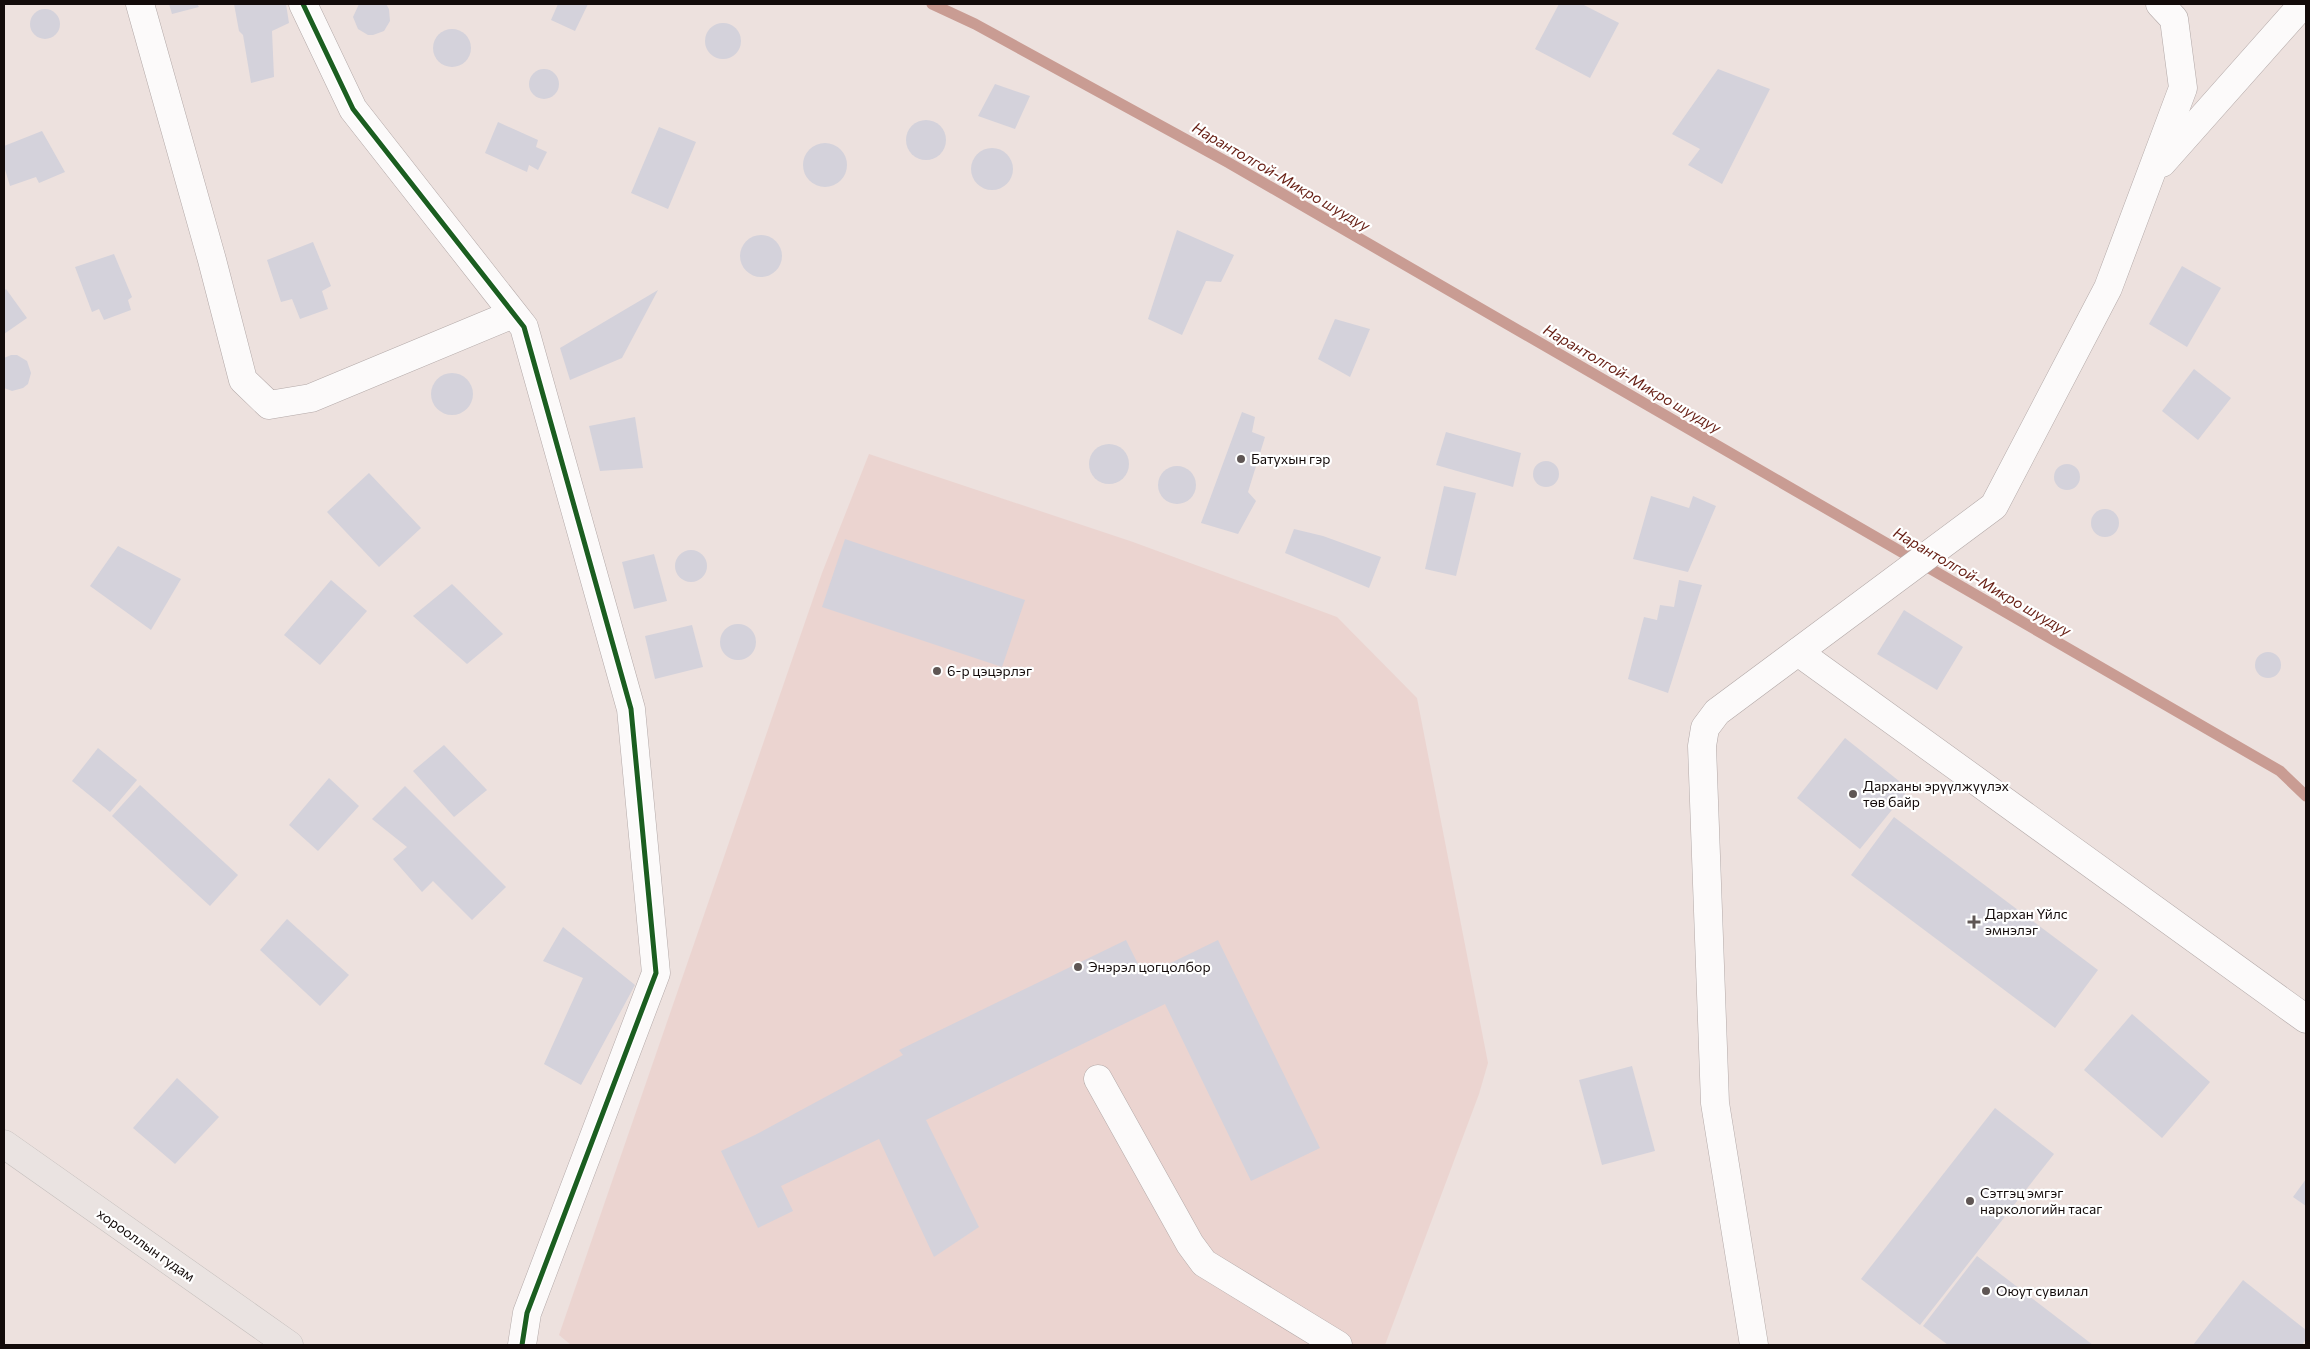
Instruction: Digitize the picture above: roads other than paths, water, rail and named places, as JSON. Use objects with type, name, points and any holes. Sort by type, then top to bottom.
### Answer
[{"type":"main road","name":"хорооллын гудам","points":[[4,1144],[289,1345]]},
{"type":"street","points":[[140,4],[212,260],[243,380],[269,405],[311,398],[513,314]]},
{"type":"street","points":[[302,4],[353,109],[524,327],[631,709],[656,972],[527,1312],[522,1345]]},
{"type":"street","points":[[1754,1345],[1715,1103],[1702,746],[1705,728],[1717,712],[1994,506],[2108,288],[2183,88],[2174,19],[2160,4]]},
{"type":"street","points":[[2151,175],[2303,4]]},
{"type":"street","points":[[1798,652],[2306,1019]]},
{"type":"street","points":[[1098,1079],[1190,1244],[1204,1263],[1338,1345]]},
{"type":"waterway","name":"Нарантолгой-Микро шуудуу","points":[[932,4],[975,24],[1229,163],[2280,771],[2306,796]]},
{"type":"place","name":"Батухын гэр","points":[[1241,459]]},
{"type":"place","name":"6-р цэцэрлэг","points":[[937,671]]},
{"type":"place","name":"Дарханы эрүүлжүүлэх төв байр","points":[[1853,794]]},
{"type":"place","name":"Дархан Үйлс эмнэлэг","points":[[1974,922]]},
{"type":"place","name":"Энэрэл цогцолбор","points":[[1078,967]]},
{"type":"place","name":"Сэтгэц эмгэг наркологийн тасаг","points":[[1970,1201]]},
{"type":"place","name":"Оюут сувилал","points":[[1986,1291]]}]
